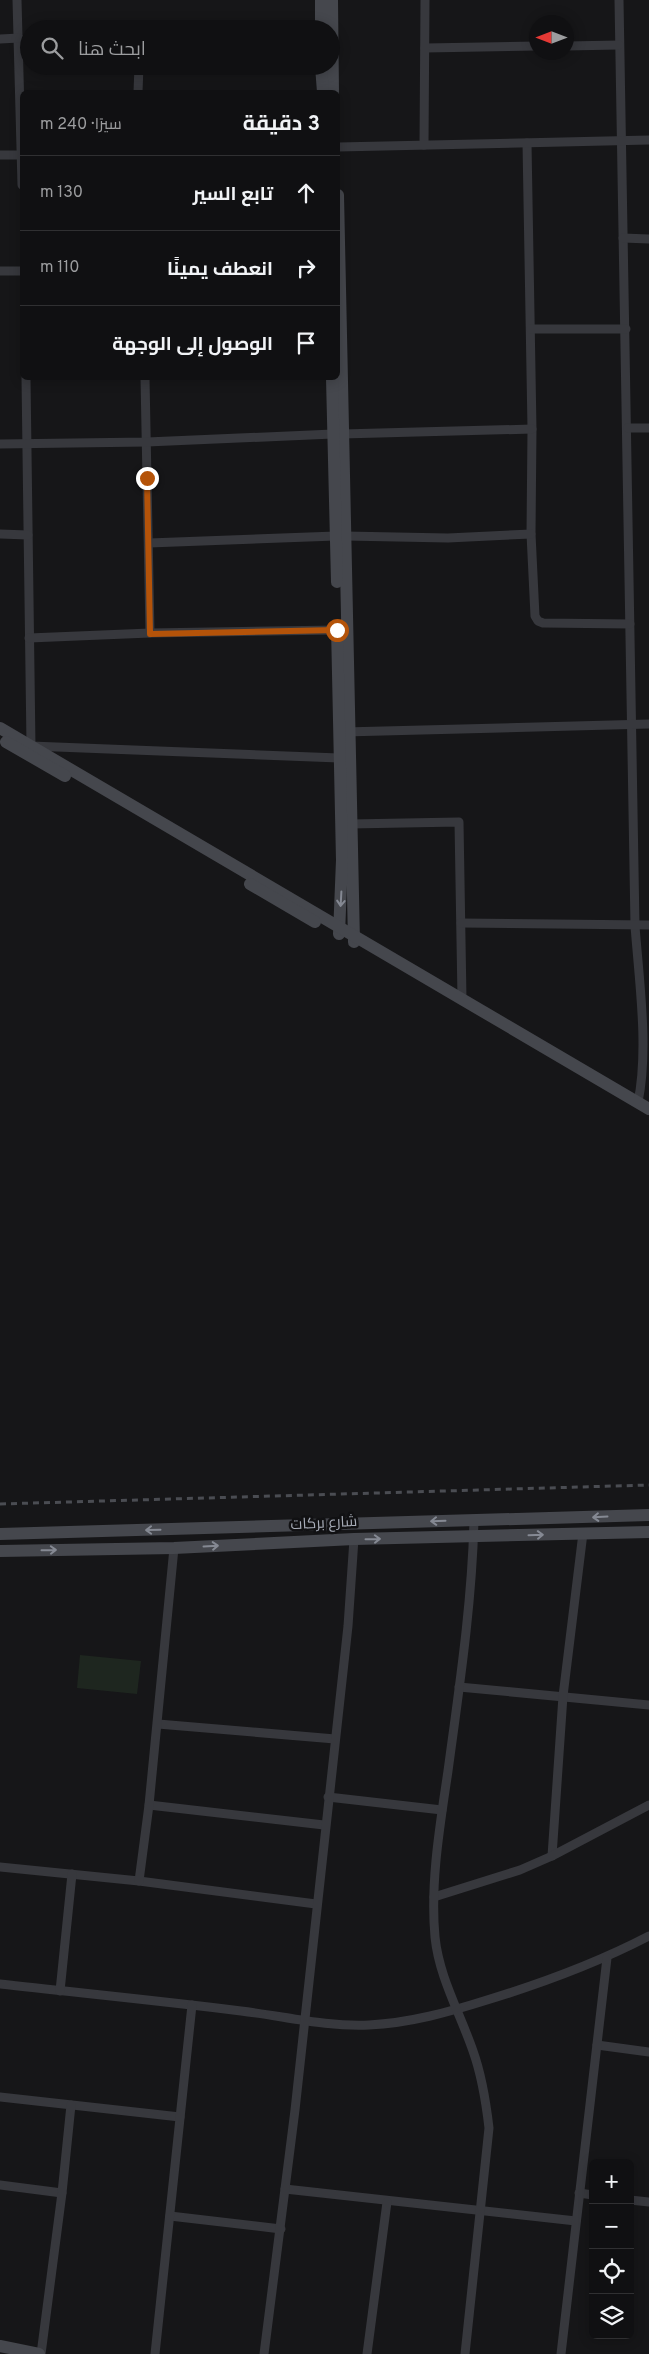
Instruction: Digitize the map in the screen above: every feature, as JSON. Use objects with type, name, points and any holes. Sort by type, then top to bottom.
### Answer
[{"type":"street","points":[[17,0],[20,90]]},
{"type":"street","points":[[321,0],[321,20]]},
{"type":"street","points":[[332,0],[332,20]]},
{"type":"street","points":[[424,145],[425,0]]},
{"type":"street","points":[[619,0],[628,428],[635,926],[645,1010],[642,1085],[644,1106]]},
{"type":"street","points":[[0,38],[19,38]]},
{"type":"street","points":[[574,46],[619,45]]},
{"type":"street","points":[[425,48],[529,46]]},
{"type":"street","points":[[138,90],[139,75]]},
{"type":"street","points":[[322,75],[323,90]]},
{"type":"street","points":[[333,75],[333,90]]},
{"type":"street","points":[[340,147],[649,140]]},
{"type":"street","points":[[527,143],[531,329],[531,534],[535,616],[538,621],[630,624]]},
{"type":"street","points":[[0,155],[20,155]]},
{"type":"street","points":[[623,238],[649,239]]},
{"type":"street","points":[[0,271],[20,271]]},
{"type":"street","points":[[531,329],[626,329]]},
{"type":"street","points":[[26,380],[31,746]]},
{"type":"street","points":[[144,380],[150,634]]},
{"type":"street","points":[[332,380],[338,434]]},
{"type":"street","points":[[338,380],[343,732],[339,758],[342,860],[339,932]]},
{"type":"street","points":[[628,428],[649,428]]},
{"type":"street","points":[[0,444],[27,442],[147,442],[338,434],[532,429]]},
{"type":"street","points":[[0,534],[28,534]]},
{"type":"street","points":[[149,543],[341,536],[448,538],[531,534]]},
{"type":"street","points":[[341,536],[337,630],[350,824],[354,941]]},
{"type":"street","points":[[30,638],[337,630]]},
{"type":"street","points":[[343,732],[649,724]]},
{"type":"street","points":[[0,728],[649,1118]]},
{"type":"street","points":[[0,738],[339,932]]},
{"type":"street","points":[[31,746],[339,758]]},
{"type":"street","points":[[350,824],[459,822],[462,999]]},
{"type":"street","points":[[461,923],[635,926],[649,924]]},
{"type":"street","points":[[354,941],[462,999],[644,1106]]},
{"type":"street","name":"شارع بركات","points":[[0,1534],[649,1515]]},
{"type":"street","points":[[464,2354],[489,2128],[485,2093],[474,2052],[442,1973],[435,1937],[434,1897],[442,1810],[459,1687],[474,1520]]},
{"type":"street","name":"شارع بركات","points":[[0,1550],[174,1548],[354,1539],[649,1532]]},
{"type":"street","points":[[552,1856],[563,1696],[583,1533]]},
{"type":"street","points":[[264,2354],[281,2230],[324,1825],[348,1626],[354,1539]]},
{"type":"street","points":[[139,1882],[158,1724],[174,1548]]},
{"type":"street","points":[[459,1687],[649,1705]]},
{"type":"street","points":[[158,1724],[335,1739]]},
{"type":"street","points":[[328,1797],[442,1810]]},
{"type":"street","points":[[149,1805],[324,1825]]},
{"type":"street","points":[[434,1897],[520,1870],[552,1856],[649,1805]]},
{"type":"street","points":[[0,1867],[316,1904]]},
{"type":"street","points":[[60,1991],[72,1874]]},
{"type":"street","points":[[0,1984],[192,2005],[304,2021],[352,2026],[371,2025],[416,2020],[458,2010],[509,1994],[607,1958],[649,1936]]},
{"type":"street","points":[[561,2354],[607,1958]]},
{"type":"street","points":[[156,2354],[192,2005]]},
{"type":"street","points":[[597,2045],[649,2052]]},
{"type":"street","points":[[0,2097],[180,2117]]},
{"type":"street","points":[[0,2346],[40,2354],[62,2194],[71,2105]]},
{"type":"street","points":[[0,2186],[62,2194]]},
{"type":"street","points":[[285,2189],[387,2202],[576,2221]]},
{"type":"street","points":[[579,2193],[589,2194]]},
{"type":"street","points":[[634,2200],[649,2202]]},
{"type":"street","points":[[368,2354],[387,2202]]},
{"type":"street","points":[[170,2216],[281,2230]]},
{"type":"shaded area","points":[[80,1655],[141,1661],[137,1694],[77,1688]]},
{"type":"railway","points":[[0,1504],[649,1485]]},
{"type":"route","points":[[147,478],[150,634],[337,630]]}]
